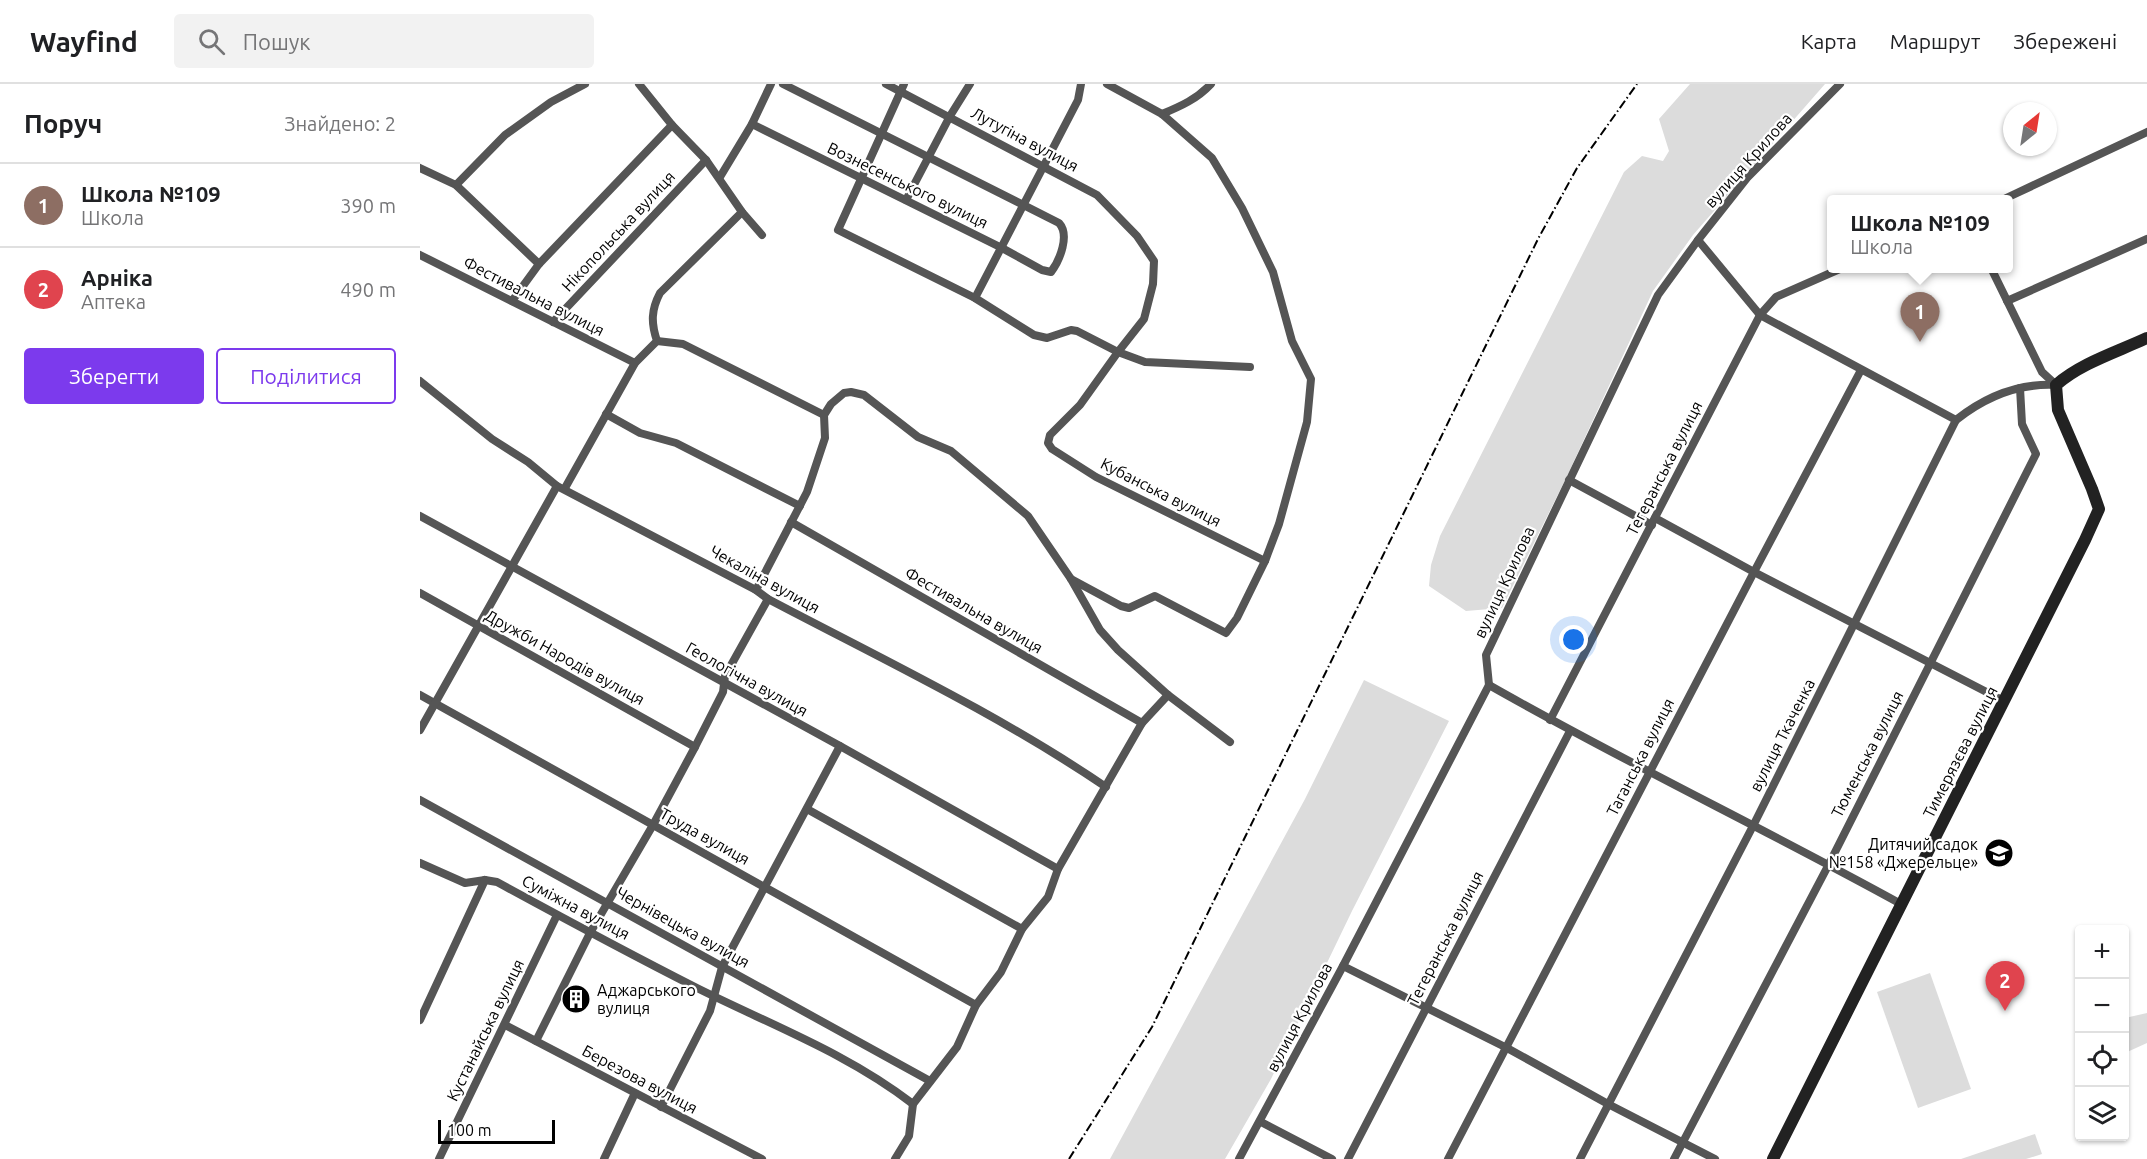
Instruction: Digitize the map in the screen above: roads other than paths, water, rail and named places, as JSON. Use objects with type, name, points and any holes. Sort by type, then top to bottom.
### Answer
[{"type":"street","points":[[456,185],[505,135],[551,102],[585,84]]},
{"type":"street","points":[[639,84],[672,125],[720,177],[742,212],[762,235]]},
{"type":"street","points":[[720,177],[752,124],[771,84]]},
{"type":"street","points":[[783,84],[1024,205]]},
{"type":"street","name":"Лутугіна вулиця","points":[[886,84],[902,88],[950,117],[1096,195],[1137,236],[1154,261],[1153,284],[1143,319],[1080,405],[1050,435],[1048,443]]},
{"type":"street","points":[[906,200],[970,84]]},
{"type":"street","points":[[975,298],[1045,166],[1078,99],[1081,84]]},
{"type":"street","points":[[1071,579],[1129,608],[1155,596],[1226,633],[1237,618],[1265,561],[1279,524],[1307,422],[1311,379],[1292,341],[1273,272],[1242,208],[1212,158],[1162,114],[1107,84]]},
{"type":"street","points":[[1162,114],[1201,94],[1211,84]]},
{"type":"street","name":"вулиця Крилова","points":[[1239,1159],[1261,1122],[1489,685],[1486,654],[1658,295],[1747,178],[1840,84]]},
{"type":"street","points":[[902,88],[838,230],[975,298],[1034,335],[1047,338],[1071,330],[1077,331],[1118,352],[1145,362],[1250,367]]},
{"type":"street","name":"Вознесенського вулиця","points":[[752,124],[1042,270],[1051,272],[1056,266],[1065,236],[1064,228],[1059,223],[1024,205]]},
{"type":"street","points":[[512,301],[539,264],[672,125]]},
{"type":"street","points":[[2013,195],[2147,132]]},
{"type":"street","name":"Нікопольська вулиця","points":[[553,322],[706,160]]},
{"type":"street","points":[[420,168],[456,185],[539,264]]},
{"type":"street","points":[[657,341],[652,326],[652,314],[660,293],[742,212]]},
{"type":"street","points":[[2007,302],[2147,239]]},
{"type":"street","points":[[1698,240],[1760,315],[1956,420]]},
{"type":"street","name":"Фестивальна вулиця","points":[[420,255],[635,363]]},
{"type":"street","name":"Тегеранська вулиця","points":[[1550,720],[1760,315],[1776,297],[1831,273]]},
{"type":"street","points":[[1993,273],[2042,372],[2056,385],[2065,376],[2147,338]]},
{"type":"street","points":[[420,730],[512,566],[635,363],[657,341]]},
{"type":"street","points":[[657,341],[683,344],[824,415]]},
{"type":"street","name":"Таганська вулиця","points":[[1448,1159],[1862,370]]},
{"type":"street","name":"Чекаліна вулиця","points":[[420,381],[492,439],[561,487],[957,699],[1065,759],[1106,786]]},
{"type":"street","name":"вулиця Ткаченка","points":[[1580,1159],[1754,824],[1956,420],[1983,400],[2034,383],[2056,385]]},
{"type":"street","name":"Тимерязєва вулиця","points":[[1773,1159],[2099,510],[2058,410],[2056,385]]},
{"type":"street","name":"Тюменська вулиця","points":[[1674,1159],[1828,864],[2036,454],[2022,424],[2020,388]]},
{"type":"street","points":[[756,590],[807,492],[825,438],[824,415],[831,404],[843,393],[864,395],[918,437],[951,451],[1028,516],[1071,579],[1100,630],[1118,650],[1168,695],[1230,742]]},
{"type":"street","points":[[606,414],[640,433],[676,443],[800,506]]},
{"type":"street","name":"Кубанська вулиця","points":[[1048,443],[1096,477],[1265,561]]},
{"type":"street","points":[[1569,480],[1855,623],[2004,701]]},
{"type":"street","name":"Геологічна вулиця","points":[[420,516],[840,746],[1058,869]]},
{"type":"street","name":"Фестивальна вулиця","points":[[791,522],[1142,723]]},
{"type":"street","name":"Дружби Народів вулиця","points":[[420,593],[695,747]]},
{"type":"street","points":[[536,1041],[590,933],[695,747],[723,692],[725,676],[768,599]]},
{"type":"street","points":[[1489,685],[1550,720],[1754,824],[1902,904]]},
{"type":"street","name":"Труда вулиця","points":[[420,695],[976,1005]]},
{"type":"street","points":[[895,1159],[909,1136],[913,1104],[957,1047],[976,1005],[1001,972],[1022,928],[1048,897],[1058,869],[1142,723],[1168,695]]},
{"type":"street","name":"Тегеранська вулиця","points":[[1347,1159],[1570,730]]},
{"type":"street","points":[[661,1107],[710,1011],[722,967],[840,746]]},
{"type":"street","name":"Чернівецька вулиця","points":[[420,800],[930,1081]]},
{"type":"street","points":[[807,808],[1022,928]]},
{"type":"street","name":"Суміжна вулиця","points":[[420,863],[465,884],[485,880],[497,882],[713,996],[819,1045],[883,1081],[913,1104]]},
{"type":"street","points":[[420,1020],[485,880]]},
{"type":"street","name":"Кустанайська вулиця","points":[[439,1159],[557,915]]},
{"type":"street","points":[[1343,966],[1507,1048],[1608,1104],[1715,1159]]},
{"type":"street","name":"Березова вулиця","points":[[505,1025],[762,1159]]},
{"type":"street","points":[[604,1159],[635,1093]]},
{"type":"street","points":[[1261,1122],[1332,1159]]},
{"type":"railway","points":[[1069,1159],[1152,1027],[1538,239],[1577,168],[1637,84]]},
{"type":"place","name":"Школа №109","points":[[1920,342]]},
{"type":"place","name":"Дитячий садок №158 «Джерельце»","points":[[1999,853]]},
{"type":"place","name":"Аджарського вулиця","points":[[576,999]]},
{"type":"place","name":"Арніка","points":[[2005,1011]]}]
